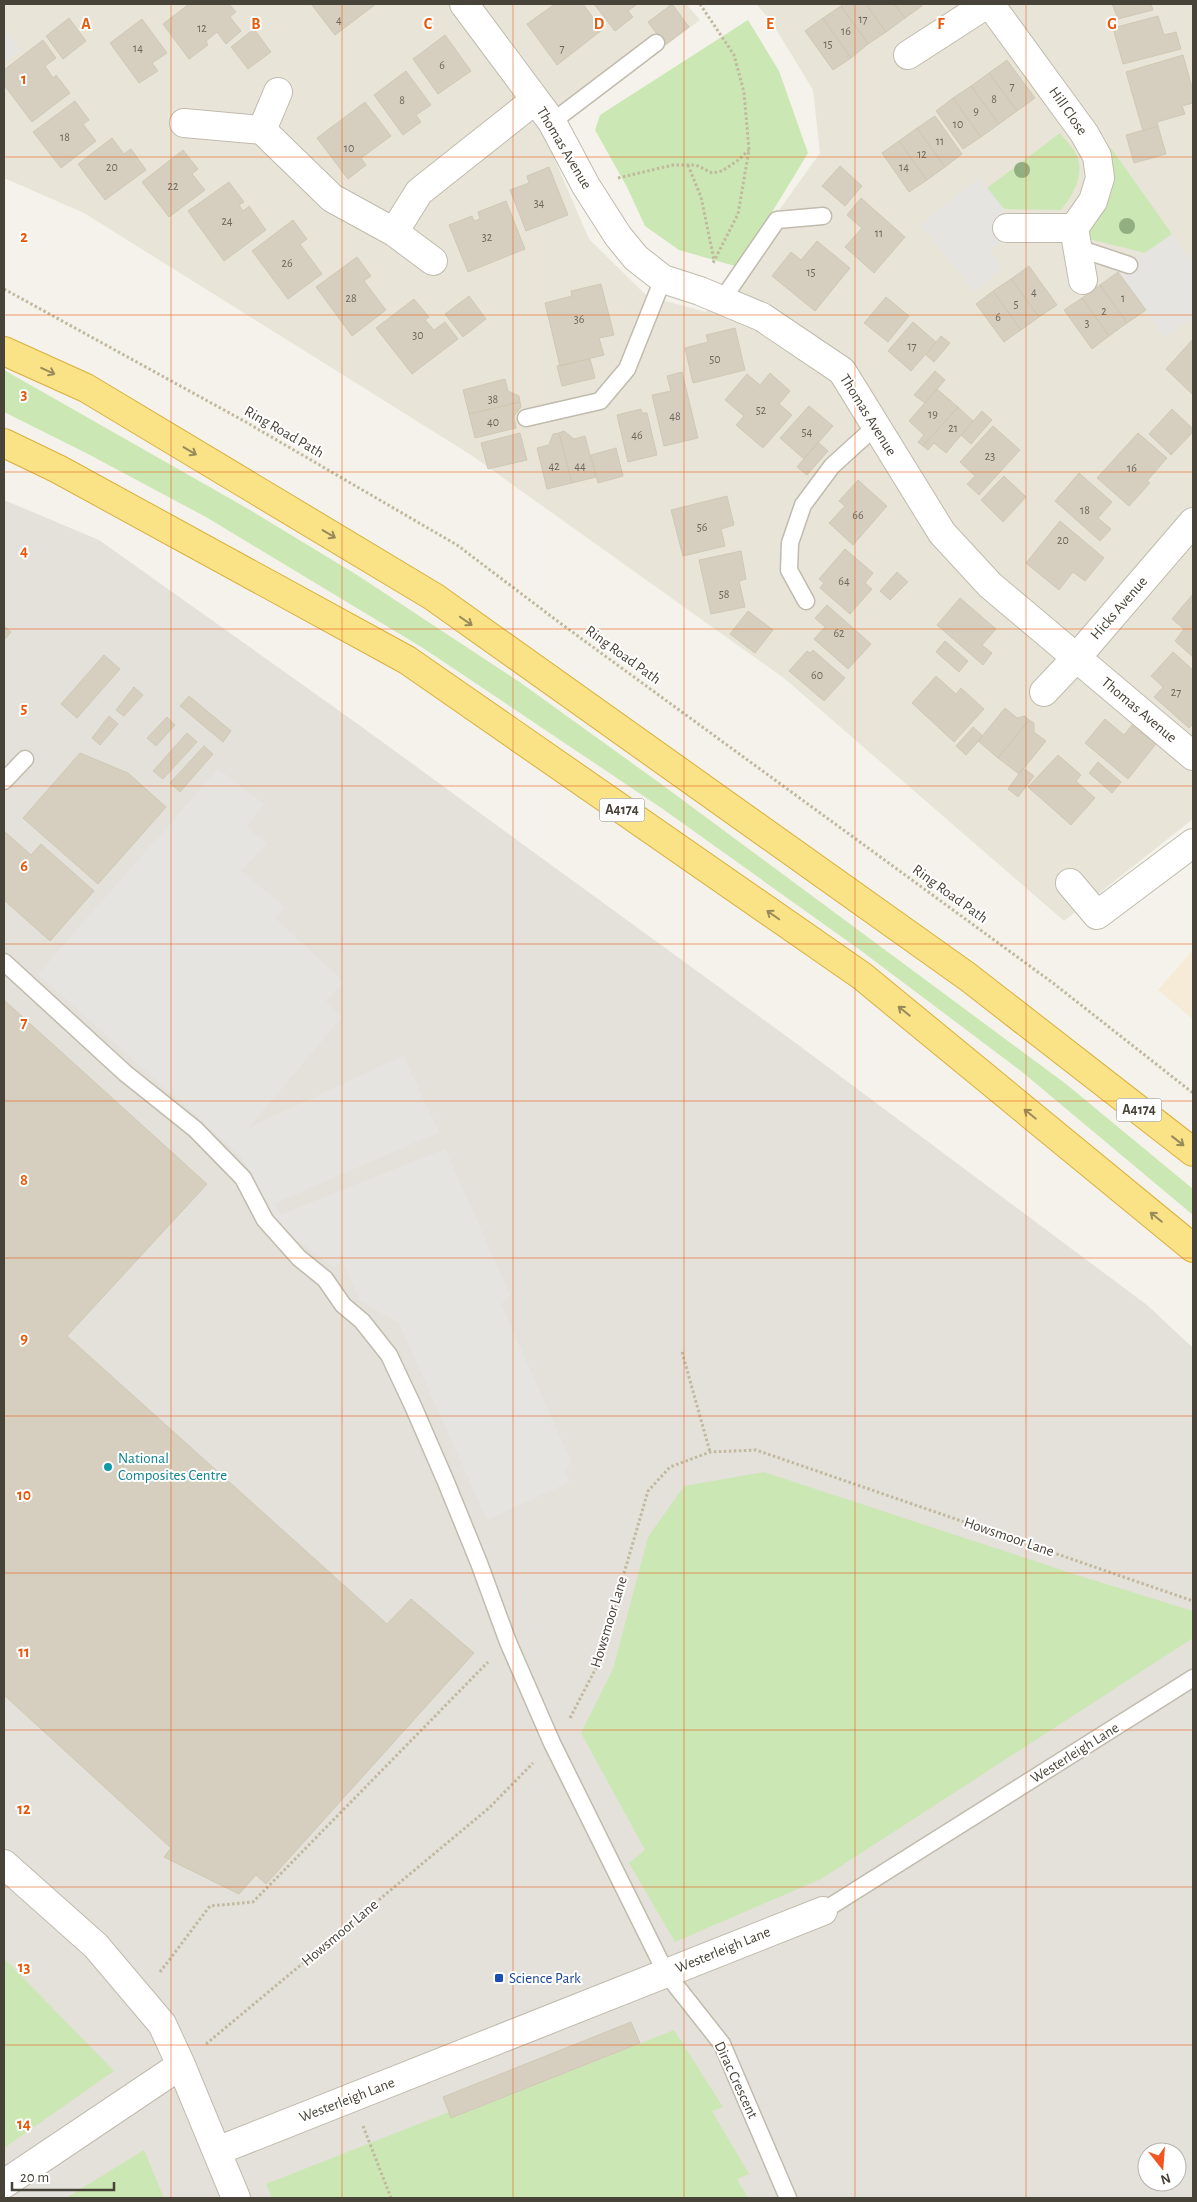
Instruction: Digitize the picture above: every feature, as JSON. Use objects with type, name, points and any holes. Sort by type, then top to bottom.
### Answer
[{"type":"highway","name":"A4174","points":[[4,351],[86,388],[434,597],[968,977],[1193,1152]]},
{"type":"highway","name":"A4174","points":[[4,443],[58,469],[407,660],[862,976],[1193,1248]]},
{"type":"street","name":"Thomas Avenue","points":[[464,4],[552,122],[586,186],[618,236],[636,258],[663,279],[762,317],[842,371],[942,533],[990,585],[1193,756]]},
{"type":"street","name":"Hill Close","points":[[908,55],[988,4],[1084,133],[1097,156],[1100,178],[1093,201],[1076,238]]},
{"type":"street","points":[[262,130],[278,92]]},
{"type":"street","name":"Thomas Avenue","points":[[394,232],[419,192],[535,100]]},
{"type":"street","points":[[184,123],[262,130],[332,198],[394,232],[433,261]]},
{"type":"street","points":[[1007,228],[1076,238],[1083,280]]},
{"type":"street","name":"Hicks Avenue","points":[[1044,692],[1077,657],[1193,522]]},
{"type":"street","points":[[1070,883],[1097,915],[1193,844]]},
{"type":"street","points":[[4,1864],[96,1946],[162,2024],[236,2198]]},
{"type":"street","name":"Westerleigh Lane","points":[[217,2151],[823,1911]]},
{"type":"street","points":[[4,2184],[181,2065]]},
{"type":"lane","points":[[552,122],[656,43]]},
{"type":"lane","points":[[711,296],[777,220],[823,216]]},
{"type":"lane","points":[[1076,238],[1129,264]]},
{"type":"lane","points":[[526,418],[600,401],[627,369],[663,279]]},
{"type":"lane","points":[[806,601],[789,570],[790,543],[802,505],[832,466],[876,426]]},
{"type":"lane","points":[[4,781],[25,759]]},
{"type":"lane","name":"Dirac Crescent","points":[[4,962],[125,1073],[195,1129],[242,1178],[265,1220],[298,1258],[325,1279],[343,1305],[362,1321],[389,1355],[414,1406],[479,1562],[508,1642],[552,1743],[666,1973],[722,2044],[788,2198]]},
{"type":"lane","name":"Westerleigh Lane","points":[[823,1911],[1193,1678]]},
{"type":"path","points":[[700,4],[734,55],[744,92],[749,150],[738,214],[714,261]]},
{"type":"path","points":[[586,186],[673,165],[696,165],[712,173],[722,171],[749,150]]},
{"type":"path","points":[[688,165],[701,197],[714,261],[711,296]]},
{"type":"path","name":"Ring Road Path","points":[[4,290],[244,422],[457,544],[560,623],[1053,983],[1193,1093]]},
{"type":"path","points":[[682,1352],[710,1452]]},
{"type":"path","name":"Howsmoor Lane","points":[[181,2065],[489,1808],[552,1743],[570,1718],[597,1666],[648,1491],[670,1467],[710,1452],[756,1450],[1193,1601]]},
{"type":"path","points":[[140,1998],[210,1906],[253,1902],[508,1642]]},
{"type":"path","points":[[352,2098],[391,2198]]},
{"type":"shaded area","points":[[4,4],[686,4],[700,20],[545,137],[589,239],[647,296],[706,312],[820,153],[813,90],[771,21],[756,4],[1193,4],[1193,819],[1064,921],[785,679],[471,455],[84,213],[4,178]]},
{"type":"shaded area","points":[[4,27],[21,50],[4,63]]},
{"type":"shaded area","points":[[979,178],[1004,209],[1008,236],[990,251],[1003,268],[974,291],[921,225]]},
{"type":"shaded area","points":[[1172,234],[1193,263],[1193,318],[1165,338],[1118,272]]},
{"type":"shaded area","points":[[4,500],[99,540],[355,722],[793,1041],[1147,1305],[1193,1348],[1193,2198],[4,2198]]},
{"type":"shaded area","points":[[218,769],[264,804],[246,827],[267,843],[241,871],[285,907],[275,918],[344,982],[326,1001],[342,1017],[248,1128],[403,1056],[439,1132],[275,1203],[280,1215],[445,1149],[510,1295],[501,1304],[571,1462],[565,1471],[569,1482],[487,1520],[399,1323],[360,1301],[342,1260],[334,1267],[274,1224],[242,1157],[38,974]]},
{"type":"shaded area","points":[[1193,950],[1193,1019],[1158,990]]},
{"type":"green space","points":[[748,20],[779,71],[808,153],[774,209],[735,266],[679,250],[645,226],[627,187],[595,130],[600,115]]},
{"type":"green space","points":[[1060,133],[1074,150],[1079,163],[1076,185],[1065,205],[1061,210],[1004,209],[987,188]]},
{"type":"green space","points":[[1111,148],[1172,234],[1145,253],[1085,238],[1111,172]]},
{"type":"green space","points":[[4,370],[250,510],[357,575],[521,683],[661,784],[1066,1084],[1193,1189],[1193,1215],[1021,1071],[860,950],[660,807],[423,648],[206,517],[4,412]]},
{"type":"green space","points":[[764,1472],[1193,1611],[1193,1638],[821,1879],[675,1942],[629,1863],[645,1850],[581,1733],[613,1669],[648,1537],[684,1486]]},
{"type":"green space","points":[[4,1958],[114,2071],[4,2148]]},
{"type":"green space","points":[[674,2030],[723,2107],[712,2111],[749,2174],[737,2179],[748,2198],[272,2198],[266,2184],[449,2112],[452,2118]]},
{"type":"green space","points":[[144,2150],[164,2198],[66,2198]]},
{"type":"building","points":[[189,4],[229,4],[236,12],[230,17],[241,31],[226,44],[217,32],[206,41],[208,45],[189,59],[163,24]]},
{"type":"building","points":[[311,4],[376,4],[335,35]]},
{"type":"building","points":[[555,4],[583,4],[602,30],[557,65],[527,24]]},
{"type":"building","points":[[594,4],[637,4],[628,11],[633,17],[615,31]]},
{"type":"building","points":[[672,4],[689,27],[665,45],[648,22]]},
{"type":"building","points":[[844,4],[866,4],[886,32],[868,44],[841,6]]},
{"type":"building","points":[[866,4],[894,4],[905,18],[886,32]]},
{"type":"building","points":[[894,4],[921,4],[922,6],[905,18]]},
{"type":"building","points":[[1112,4],[1151,4],[1153,10],[1118,19]]},
{"type":"building","points":[[841,6],[868,44],[851,58],[823,18]]},
{"type":"building","points":[[1158,16],[1164,35],[1176,32],[1181,49],[1123,64],[1113,28]]},
{"type":"building","points":[[69,18],[86,41],[63,59],[46,36]]},
{"type":"building","points":[[823,18],[851,58],[833,70],[805,31]]},
{"type":"building","points":[[142,19],[167,53],[152,63],[158,71],[139,83],[110,43]]},
{"type":"building","points":[[254,29],[271,52],[248,69],[231,47]]},
{"type":"building","points":[[445,35],[471,71],[438,94],[413,59]]},
{"type":"building","points":[[43,40],[56,58],[45,66],[53,78],[56,75],[70,93],[32,122],[4,85],[4,70]]},
{"type":"building","points":[[1183,55],[1193,91],[1193,103],[1182,106],[1185,114],[1157,122],[1158,126],[1143,131],[1126,72]]},
{"type":"building","points":[[1007,60],[1035,98],[1017,111],[989,73]]},
{"type":"building","points":[[406,71],[431,105],[416,115],[421,122],[403,135],[374,95]]},
{"type":"building","points":[[989,73],[1017,111],[999,124],[971,86]]},
{"type":"building","points":[[971,86],[999,124],[981,137],[953,98]]},
{"type":"building","points":[[953,98],[981,137],[963,149],[936,111]]},
{"type":"building","points":[[75,101],[89,120],[83,124],[96,141],[61,168],[33,132]]},
{"type":"building","points":[[365,102],[391,136],[361,158],[366,165],[348,179],[317,138]]},
{"type":"building","points":[[935,116],[962,154],[945,167],[917,128]]},
{"type":"building","points":[[1158,126],[1166,154],[1134,163],[1126,135]]},
{"type":"building","points":[[917,128],[945,167],[927,180],[899,141]]},
{"type":"building","points":[[112,138],[124,154],[131,149],[146,170],[105,200],[78,164]]},
{"type":"building","points":[[899,141],[927,180],[909,192],[882,153]]},
{"type":"building","points":[[183,150],[198,169],[192,174],[205,190],[169,217],[142,182]]},
{"type":"building","points":[[840,166],[862,186],[845,206],[822,186]]},
{"type":"building","points":[[549,167],[568,215],[526,231],[510,190],[529,183],[527,176]]},
{"type":"building","points":[[229,182],[244,202],[239,205],[243,211],[249,206],[266,230],[224,261],[188,211]]},
{"type":"building","points":[[861,198],[905,237],[874,273],[845,247],[862,228],[847,215]]},
{"type":"building","points":[[506,201],[525,249],[468,272],[449,225],[472,216],[474,221],[480,219],[478,212]]},
{"type":"building","points":[[293,220],[307,239],[300,244],[322,274],[288,299],[252,251]]},
{"type":"building","points":[[817,241],[850,268],[815,311],[772,276],[791,252],[801,260]]},
{"type":"building","points":[[357,257],[371,276],[364,281],[386,310],[352,336],[316,287]]},
{"type":"building","points":[[1029,266],[1057,305],[1039,317],[1011,279]]},
{"type":"building","points":[[1118,272],[1146,310],[1127,323],[1100,285]]},
{"type":"building","points":[[1011,279],[1039,317],[1021,330],[993,291]]},
{"type":"building","points":[[601,284],[614,335],[599,338],[604,355],[560,366],[545,303],[572,296],[571,291]]},
{"type":"building","points":[[1100,285],[1127,323],[1109,336],[1082,298]]},
{"type":"building","points":[[993,291],[1021,330],[1004,342],[976,304]]},
{"type":"building","points":[[469,296],[486,319],[463,337],[445,314]]},
{"type":"building","points":[[886,297],[909,316],[888,342],[864,323]]},
{"type":"building","points":[[1082,298],[1109,336],[1092,349],[1064,310]]},
{"type":"building","points":[[414,299],[429,317],[425,320],[434,330],[445,322],[458,339],[412,374],[376,328]]},
{"type":"building","points":[[913,322],[936,342],[911,371],[888,351]]},
{"type":"building","points":[[735,328],[745,370],[693,383],[685,348],[708,342],[706,335]]},
{"type":"building","points":[[941,336],[950,343],[934,362],[926,355]]},
{"type":"building","points":[[1193,339],[1193,395],[1166,369]]},
{"type":"building","points":[[590,359],[595,378],[562,386],[557,366]]},
{"type":"building","points":[[935,371],[945,380],[925,403],[914,395]]},
{"type":"building","points":[[682,372],[698,438],[664,446],[652,395],[671,391],[667,376]]},
{"type":"building","points":[[770,373],[790,391],[779,404],[792,415],[763,448],[736,425],[744,416],[725,400],[747,374],[760,385]]},
{"type":"building","points":[[505,379],[508,391],[519,396],[520,402],[469,414],[463,390]]},
{"type":"building","points":[[937,389],[958,407],[923,446],[918,442],[924,435],[909,421]]},
{"type":"building","points":[[520,402],[521,407],[514,416],[516,428],[475,438],[469,414]]},
{"type":"building","points":[[809,406],[833,426],[804,459],[780,438]]},
{"type":"building","points":[[958,407],[973,421],[946,453],[934,443],[928,450],[923,446]]},
{"type":"building","points":[[641,409],[642,413],[647,413],[657,455],[628,462],[617,415]]},
{"type":"building","points":[[1172,409],[1193,429],[1193,432],[1171,455],[1149,434]]},
{"type":"building","points":[[982,411],[992,420],[971,444],[961,435]]},
{"type":"building","points":[[993,426],[1020,450],[979,495],[967,484],[975,476],[960,462]]},
{"type":"building","points":[[564,431],[574,439],[585,436],[596,477],[572,483],[559,433]]},
{"type":"building","points":[[520,433],[527,460],[488,469],[481,443]]},
{"type":"building","points":[[559,433],[572,483],[547,489],[537,448],[549,445],[553,434]]},
{"type":"building","points":[[1138,433],[1167,458],[1147,481],[1150,483],[1129,506],[1097,478]]},
{"type":"building","points":[[818,442],[828,451],[807,475],[797,467]]},
{"type":"building","points":[[616,448],[623,476],[598,483],[591,455]]},
{"type":"building","points":[[1079,473],[1112,502],[1098,518],[1111,529],[1100,541],[1055,501]]},
{"type":"building","points":[[1004,476],[1026,497],[1003,522],[981,500]]},
{"type":"building","points":[[858,480],[887,506],[853,545],[829,523],[845,506],[839,501]]},
{"type":"building","points":[[727,496],[734,525],[721,529],[725,546],[683,556],[671,510]]},
{"type":"building","points":[[1060,521],[1104,558],[1085,581],[1073,572],[1059,590],[1026,563]]},
{"type":"building","points":[[845,549],[873,573],[865,583],[872,589],[850,614],[820,588],[824,583],[819,579]]},
{"type":"building","points":[[741,551],[746,579],[739,581],[745,607],[711,614],[699,560]]},
{"type":"building","points":[[897,572],[908,582],[890,600],[880,591]]},
{"type":"building","points":[[1193,594],[1193,657],[1175,641],[1184,629],[1172,619]]},
{"type":"building","points":[[960,598],[996,629],[982,645],[992,653],[983,665],[937,625]]},
{"type":"building","points":[[827,605],[871,644],[848,669],[814,639],[825,627],[815,618]]},
{"type":"building","points":[[748,611],[773,630],[755,653],[730,634]]},
{"type":"building","points":[[4,626],[11,632],[4,640]]},
{"type":"building","points":[[945,641],[968,661],[959,672],[936,652]]},
{"type":"building","points":[[813,650],[845,678],[824,701],[789,671],[807,651],[810,653]]},
{"type":"building","points":[[1173,652],[1193,670],[1193,724],[1189,728],[1154,697],[1163,687],[1151,676]]},
{"type":"building","points":[[104,655],[120,669],[77,718],[61,704]]},
{"type":"building","points":[[936,676],[956,694],[961,688],[984,709],[954,742],[912,703]]},
{"type":"building","points":[[134,687],[143,695],[124,716],[116,710]]},
{"type":"building","points":[[189,696],[231,731],[223,742],[180,706]]},
{"type":"building","points":[[1005,708],[1017,718],[1025,716],[1029,720],[998,758],[978,741]]},
{"type":"building","points":[[109,716],[118,724],[100,745],[92,738]]},
{"type":"building","points":[[167,717],[175,725],[156,746],[147,738]]},
{"type":"building","points":[[1105,719],[1124,735],[1132,725],[1156,744],[1128,779],[1085,743]]},
{"type":"building","points":[[1029,720],[1034,723],[1034,732],[1046,741],[1019,774],[998,758]]},
{"type":"building","points":[[973,727],[983,736],[966,755],[956,746]]},
{"type":"building","points":[[187,733],[197,742],[163,779],[153,771]]},
{"type":"building","points":[[204,746],[213,754],[180,792],[170,783]]},
{"type":"building","points":[[80,753],[128,773],[166,807],[98,884],[23,818]]},
{"type":"building","points":[[1058,755],[1081,775],[1076,781],[1095,798],[1071,825],[1028,787]]},
{"type":"building","points":[[1098,762],[1121,782],[1112,793],[1089,773]]},
{"type":"building","points":[[1023,768],[1034,776],[1018,797],[1008,789]]},
{"type":"building","points":[[4,831],[31,855],[41,844],[94,891],[50,941],[4,900]]},
{"type":"building","name":"National Composites Centre","points":[[4,1000],[207,1184],[67,1336],[387,1624],[411,1599],[474,1653],[266,1884],[256,1875],[239,1894],[164,1857],[171,1848],[4,1695]]},
{"type":"building","points":[[631,2022],[640,2043],[451,2118],[443,2097]]},
{"type":"place","name":"National Composites Centre","points":[[108,1467]]},
{"type":"place","name":"Science Park","points":[[499,1978]]}]
